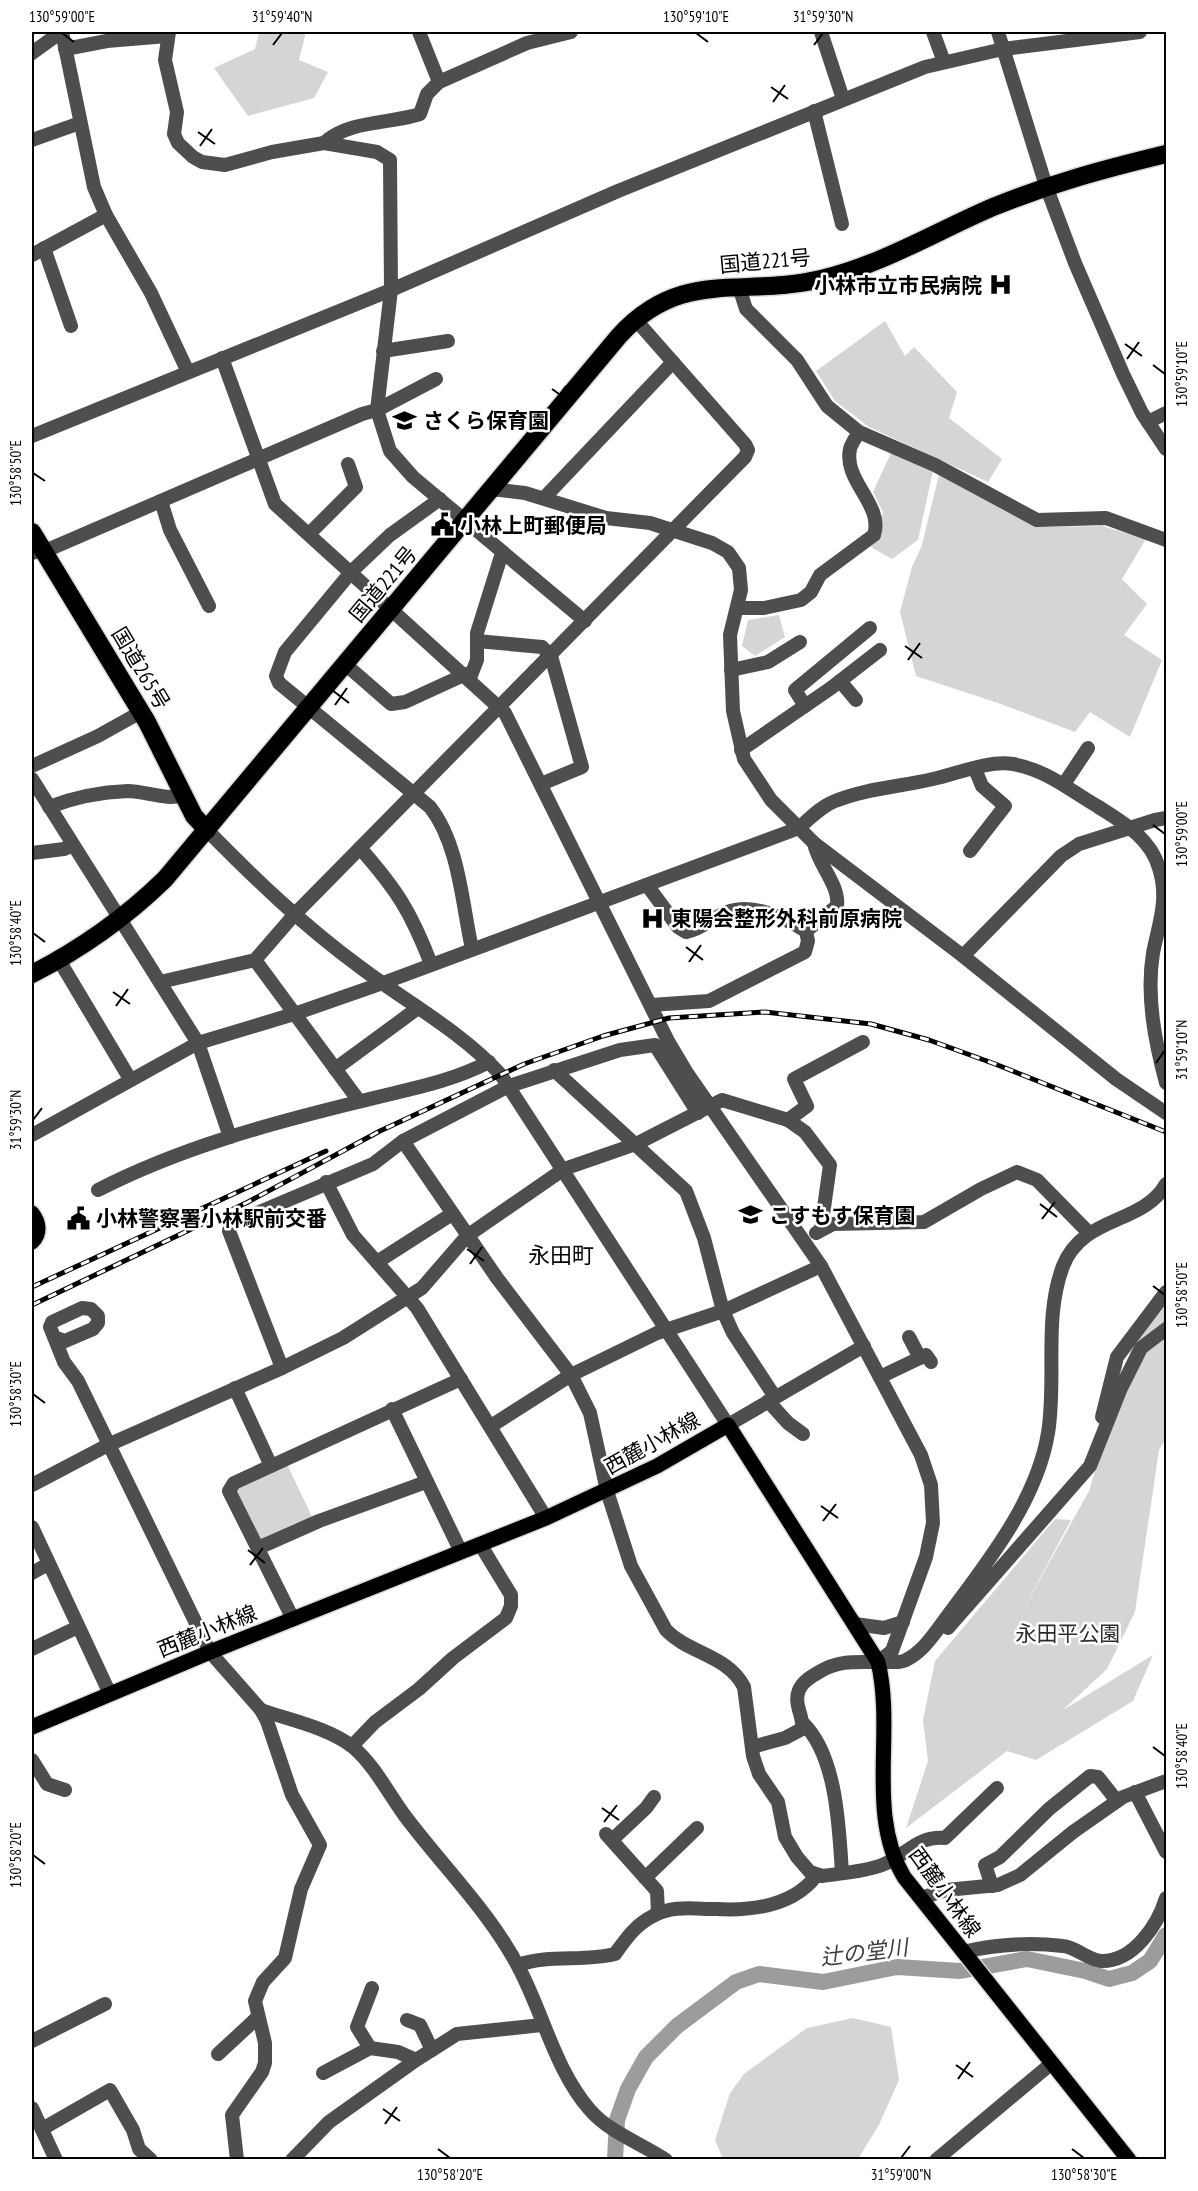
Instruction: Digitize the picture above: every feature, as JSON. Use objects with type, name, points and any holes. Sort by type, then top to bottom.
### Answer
[{"type":"highway","name":"国道221号","points":[[32,974],[59,960],[120,919],[165,879],[634,319],[658,303],[684,293],[793,284],[833,276],[1046,186],[1081,174],[1167,154]]},
{"type":"highway","name":"国道265号","points":[[32,532],[37,551],[141,712],[194,816],[207,830]]},
{"type":"main road","points":[[32,1213],[38,1230],[32,1242]]},
{"type":"main road","name":"西麓小林線","points":[[32,1727],[210,1652],[546,1518],[657,1466],[728,1425],[878,1662],[885,1689],[885,1809],[888,1844],[893,1859],[963,1952],[1129,2160]]},
{"type":"street","points":[[32,53],[62,32],[89,170],[106,215],[151,293],[188,372]]},
{"type":"street","points":[[419,32],[439,82]]},
{"type":"street","points":[[324,143],[332,135],[364,125],[406,119],[420,114],[427,94],[439,82],[524,37],[571,32]]},
{"type":"street","points":[[821,32],[843,99]]},
{"type":"street","points":[[933,32],[944,62]]},
{"type":"street","points":[[998,32],[1046,186],[1123,374],[1148,422],[1167,449]]},
{"type":"street","points":[[32,436],[391,290],[611,194],[843,99],[944,62],[1089,34],[1140,32]]},
{"type":"street","points":[[65,49],[106,41],[168,34],[165,60],[177,112],[174,134],[178,143],[193,158],[213,165],[225,165],[272,152],[324,143],[377,152],[390,160],[391,290],[377,410],[390,451],[413,477],[585,621]]},
{"type":"street","points":[[814,111],[842,224]]},
{"type":"street","points":[[32,140],[80,123]]},
{"type":"street","points":[[71,326],[36,250],[106,215]]},
{"type":"street","points":[[739,287],[746,309],[797,360],[827,406],[859,432],[935,465],[1037,520],[1107,518],[1167,540]]},
{"type":"street","points":[[160,982],[255,960],[294,915],[745,457],[748,450],[634,319]]},
{"type":"street","points":[[383,351],[448,341]]},
{"type":"street","points":[[222,358],[275,504],[500,706],[704,1109]]},
{"type":"street","points":[[544,498],[673,362]]},
{"type":"street","points":[[37,551],[161,501],[362,414],[377,410],[436,379]]},
{"type":"street","points":[[1148,422],[1167,413]]},
{"type":"street","points":[[737,608],[764,608],[801,600],[811,592],[820,575],[874,536],[877,528],[875,516],[852,468],[850,450],[859,432]]},
{"type":"street","points":[[309,534],[356,487],[348,464]]},
{"type":"street","points":[[491,489],[525,493],[595,515],[650,523],[712,543],[728,552],[739,568],[741,591],[730,635],[733,711],[741,750],[755,778],[771,800],[814,843],[963,956],[1116,1078],[1164,1106]]},
{"type":"street","points":[[440,499],[390,535],[352,571],[285,652],[276,676],[279,683],[310,706],[430,807],[442,821],[450,841],[472,949]]},
{"type":"street","points":[[161,501],[170,530],[209,606]]},
{"type":"street","points":[[345,664],[391,704],[405,702],[468,676],[477,660],[477,633],[502,552]]},
{"type":"street","points":[[805,706],[795,690],[870,627]]},
{"type":"street","points":[[477,640],[542,647],[551,656],[582,767],[541,784]]},
{"type":"street","points":[[731,670],[768,662],[800,642]]},
{"type":"street","points":[[741,750],[840,681],[880,650]]},
{"type":"street","points":[[840,681],[855,700]]},
{"type":"street","points":[[32,766],[99,736],[141,712]]},
{"type":"street","points":[[1064,784],[1088,748]]},
{"type":"street","points":[[32,1135],[198,1043],[294,1014],[799,828],[833,802],[869,789],[1009,764],[1037,770],[1064,784],[1133,828],[1159,865],[1165,900],[1153,954],[1152,998],[1156,1040],[1166,1082]]},
{"type":"street","points":[[970,851],[1005,806],[982,786],[975,769]]},
{"type":"street","points":[[32,779],[198,1043],[230,1137]]},
{"type":"street","points":[[50,807],[77,796],[112,792],[152,792],[176,798],[184,795]]},
{"type":"street","points":[[963,956],[1061,856],[1079,844],[1167,818]]},
{"type":"street","points":[[207,830],[294,915],[489,1062],[509,1086],[564,1169],[728,1425],[864,1346]]},
{"type":"street","points":[[806,932],[837,906],[838,896],[816,856],[814,843]]},
{"type":"street","points":[[32,853],[64,849],[73,845]]},
{"type":"street","points":[[360,848],[393,885],[415,922],[431,964]]},
{"type":"street","points":[[834,888],[850,871]]},
{"type":"street","points":[[646,885],[678,927],[686,932],[697,930],[729,911],[758,911],[786,918],[806,932],[808,941],[805,952],[709,1001],[651,1005]]},
{"type":"street","points":[[59,960],[130,1080]]},
{"type":"street","points":[[255,960],[359,1101]]},
{"type":"street","points":[[335,1069],[418,1008]]},
{"type":"street","points":[[788,1120],[807,1106],[794,1078],[864,1042]]},
{"type":"street","points":[[282,1368],[229,1227],[326,1182],[373,1164],[403,1141],[509,1086],[620,1050],[656,1045],[805,1241],[821,1266],[921,1455],[931,1485],[933,1524],[926,1557],[892,1651],[878,1662]]},
{"type":"street","points":[[98,1190],[141,1168],[230,1137],[359,1101],[440,1083],[489,1062]]},
{"type":"street","points":[[554,1070],[686,1191],[704,1238],[723,1311],[733,1333],[788,1423],[803,1434]]},
{"type":"street","points":[[32,1485],[108,1445],[282,1368],[343,1338],[408,1298],[430,1280],[467,1236],[564,1169],[636,1144],[722,1100],[788,1120],[805,1132],[830,1165],[821,1229]]},
{"type":"street","points":[[403,1141],[467,1236],[571,1375],[590,1413],[607,1491],[634,1575],[666,1630],[675,1638],[721,1662],[740,1679],[744,1687],[752,1747],[759,1774],[777,1802],[785,1837],[797,1857],[816,1876]]},
{"type":"street","points":[[805,1241],[832,1224],[924,1222],[981,1189],[1017,1172],[1036,1180],[1088,1232]]},
{"type":"street","points":[[326,1182],[353,1235],[408,1298],[492,1426],[546,1518]]},
{"type":"street","points":[[842,1873],[831,1776],[814,1734],[803,1723],[797,1707],[797,1697],[805,1680],[835,1663],[850,1660],[904,1661],[922,1649],[931,1638],[1012,1521],[1037,1470],[1048,1433],[1054,1307],[1064,1265],[1088,1232],[1150,1202],[1167,1184]]},
{"type":"street","points":[[377,1262],[452,1214]]},
{"type":"street","points":[[492,1426],[571,1375],[666,1330],[723,1311],[821,1266]]},
{"type":"street","points":[[1089,1466],[1117,1357],[1167,1292]]},
{"type":"street","points":[[54,1337],[65,1341],[93,1329],[98,1323],[98,1316],[91,1309],[82,1308],[52,1322],[50,1327],[54,1337],[64,1362],[78,1381]]},
{"type":"street","points":[[931,1638],[945,1632],[1089,1466],[1121,1388],[1141,1348],[1166,1329]]},
{"type":"street","points":[[80,1335],[73,1344],[71,1354],[78,1381],[108,1445],[210,1652],[261,1710],[292,1795],[320,1845],[301,1889],[285,1958],[256,1992],[258,2017],[266,2055],[262,2072],[232,2115],[237,2160]]},
{"type":"street","points":[[880,1377],[925,1360],[909,1337]]},
{"type":"street","points":[[293,1619],[230,1488],[234,1483],[461,1378]]},
{"type":"street","points":[[235,1388],[271,1466]]},
{"type":"street","points":[[392,1409],[460,1552]]},
{"type":"street","points":[[258,1548],[319,1521],[426,1482]]},
{"type":"street","points":[[32,1527],[110,1694]]},
{"type":"street","points":[[352,1746],[375,1722],[506,1618],[511,1606],[511,1595],[480,1545]]},
{"type":"street","points":[[32,1573],[48,1564]]},
{"type":"street","points":[[855,1624],[884,1628],[903,1622]]},
{"type":"street","points":[[32,1649],[78,1627]]},
{"type":"street","points":[[261,1710],[331,1735],[352,1746],[376,1773],[438,1858],[460,1881],[518,1965],[542,2025],[576,2090],[591,2111],[620,2134],[666,2160]]},
{"type":"street","points":[[752,1747],[790,1736],[802,1729],[803,1723]]},
{"type":"street","points":[[32,1760],[47,1784],[65,1790]]},
{"type":"street","points":[[992,1886],[985,1864],[1000,1857],[1049,1809],[1090,1776],[1098,1777],[1117,1801]]},
{"type":"street","points":[[921,1898],[946,1890],[992,1886],[1020,1875],[1073,1832],[1117,1801],[1167,1781]]},
{"type":"street","points":[[518,1965],[547,1958],[577,1960],[615,1954],[635,1927],[658,1914],[684,1906],[717,1910],[759,1908],[791,1897],[808,1886],[816,1876],[882,1865],[922,1840],[930,1837],[945,1838],[997,1788]]},
{"type":"street","points":[[1135,1792],[1167,1852]]},
{"type":"street","points":[[654,1797],[646,1808],[609,1837],[657,1891],[658,1914]]},
{"type":"street","points":[[645,1878],[697,1828]]},
{"type":"street","points":[[963,1952],[994,1945],[1028,1943],[1068,1946],[1101,1961],[1120,1956],[1144,1941],[1167,1898]]},
{"type":"street","points":[[370,2048],[357,2027],[372,1988]]},
{"type":"street","points":[[32,2041],[105,2004]]},
{"type":"street","points":[[218,2054],[258,2017]]},
{"type":"street","points":[[407,2020],[420,2025],[432,2050]]},
{"type":"street","points":[[292,2160],[329,2122],[416,2060],[458,2034],[469,2031],[542,2025]]},
{"type":"street","points":[[323,2073],[370,2048],[398,2052],[416,2060]]},
{"type":"street","points":[[936,2160],[1052,2063]]},
{"type":"street","points":[[42,2129],[110,2090],[133,2130],[139,2149],[151,2160]]},
{"type":"street","points":[[32,2108],[56,2160]]},
{"type":"green space","points":[[259,32],[306,32],[299,60],[328,72],[314,98],[248,116],[214,68],[255,49]]},
{"type":"green space","points":[[885,321],[905,356],[914,347],[957,392],[949,418],[1002,459],[988,482],[869,427],[835,401],[816,371]]},
{"type":"green space","points":[[891,453],[933,471],[918,540],[892,559],[871,547],[883,512],[873,492]]},
{"type":"green space","points":[[940,470],[1044,527],[1102,526],[1146,539],[1122,579],[1147,604],[1124,635],[1162,660],[1130,737],[1090,712],[1075,732],[916,676],[900,612],[912,567],[922,545]]},
{"type":"green space","points":[[779,615],[785,637],[755,656],[742,646],[748,620]]},
{"type":"green space","name":"永田平公園","points":[[1166,1302],[1166,1438],[1159,1450],[1135,1612],[1107,1669],[1063,1710],[1153,1655],[1133,1701],[1036,1760],[1007,1751],[906,1828],[928,1761],[923,1720],[935,1661],[1055,1519],[1071,1520],[1023,1610],[1089,1491],[1130,1352]]},
{"type":"green space","points":[[286,1462],[314,1521],[260,1541],[235,1494],[236,1486]]},
{"type":"green space","points":[[853,2018],[891,2027],[899,2080],[879,2125],[858,2159],[723,2159],[715,2140],[730,2093],[744,2074],[807,2028]]},
{"type":"waterway","name":"辻の堂川","points":[[615,2160],[617,2120],[628,2089],[646,2057],[677,2026],[736,1982],[759,1974],[823,1982],[897,1967],[960,1971],[1027,1959],[1085,1971],[1109,1979],[1132,1973],[1150,1961],[1166,1935]]},
{"type":"railway","points":[[32,1305],[248,1202],[380,1131],[524,1064],[603,1036],[669,1018],[765,1012],[871,1024],[929,1040],[995,1064],[1166,1132]]},
{"type":"railway","points":[[32,1287],[326,1151]]},
{"type":"place","name":"小林市立市民病院","points":[[1000,285]]},
{"type":"place","name":"さくら保育園","points":[[405,420]]},
{"type":"place","name":"小林上町郵便局","points":[[442,525]]},
{"type":"place","name":"東陽会整形外科前原病院","points":[[653,918]]},
{"type":"place","name":"こすもす保育園","points":[[751,1215]]},
{"type":"place","name":"小林警察署小林駅前交番","points":[[78,1218]]},
{"type":"district","name":"永田町","points":[[561,1255]]}]
